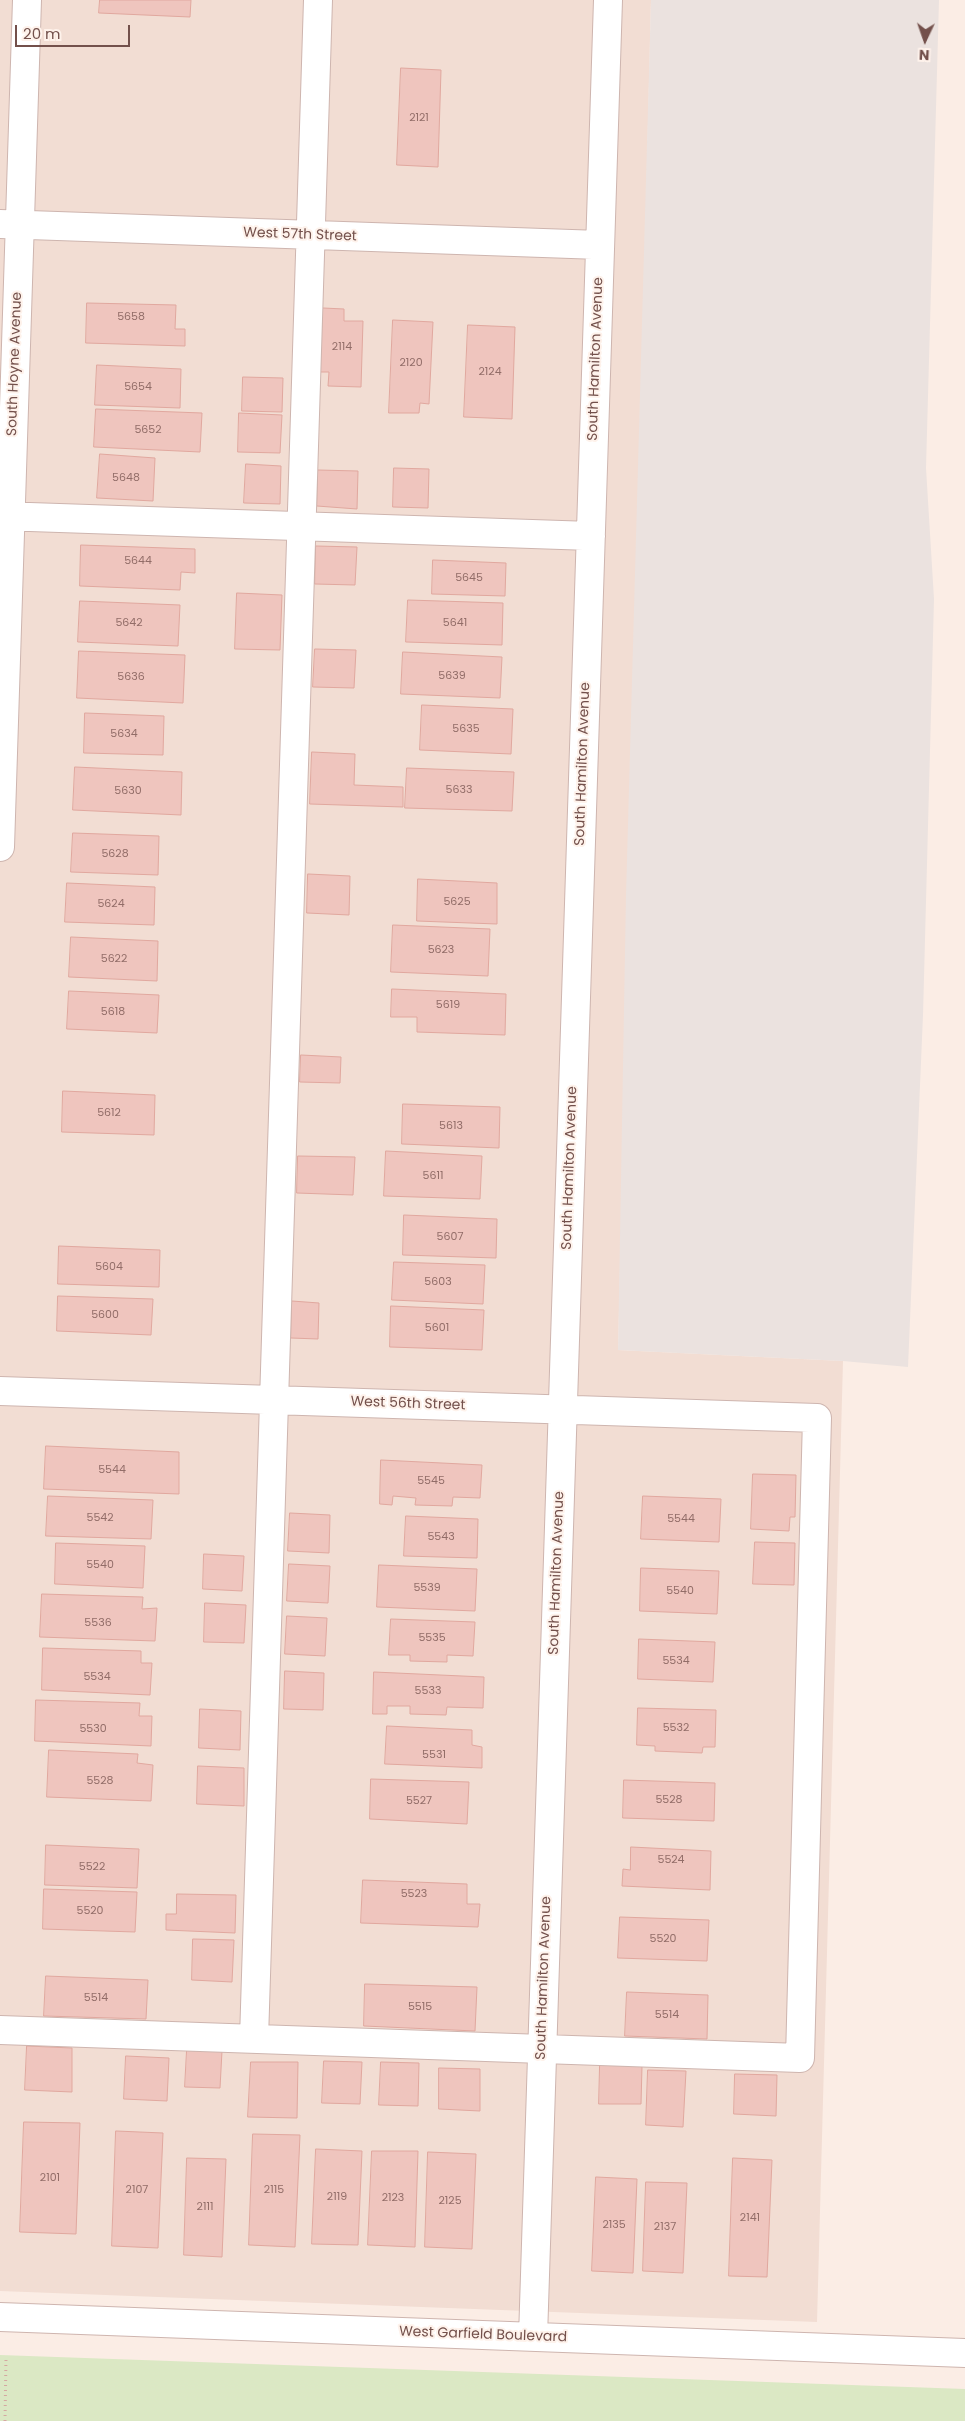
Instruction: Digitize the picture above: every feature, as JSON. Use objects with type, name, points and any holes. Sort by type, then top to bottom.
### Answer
[{"type":"street","name":"South Hoyne Avenue","points":[[0,847],[10,224],[27,0]]},
{"type":"street","points":[[254,2039],[318,0]]},
{"type":"street","name":"South Hamilton Avenue","points":[[532,2337],[608,0]]},
{"type":"street","name":"West 57th Street","points":[[10,224],[600,245]]},
{"type":"street","points":[[5,516],[590,536]]},
{"type":"street","name":"West 56th Street","points":[[0,1391],[562,1408],[817,1418],[800,2058],[541,2049]]},
{"type":"street","points":[[0,2030],[541,2049]]},
{"type":"street","name":"West Garfield Boulevard","points":[[0,2317],[965,2353]]},
{"type":"path","points":[[5,2421],[6,2357]]},
{"type":"shaded area","points":[[0,0],[651,0],[618,1350],[843,1361],[817,2322],[0,2291]]},
{"type":"shaded area","points":[[651,0],[939,0],[926,468],[934,599],[923,1015],[908,1367],[843,1361],[618,1350],[626,895]]},
{"type":"green space","points":[[0,2355],[965,2389],[965,2421],[0,2421]]},
{"type":"building","points":[[100,0],[191,0],[190,17],[99,13]]},
{"type":"building","points":[[401,68],[441,70],[438,167],[397,165]]},
{"type":"building","points":[[87,303],[176,305],[175,329],[185,329],[185,346],[86,343]]},
{"type":"building","points":[[323,308],[344,309],[344,321],[363,321],[361,387],[328,386],[329,372],[320,372]]},
{"type":"building","points":[[393,320],[433,322],[429,404],[420,403],[419,413],[389,413]]},
{"type":"building","points":[[468,325],[515,327],[512,419],[464,417]]},
{"type":"building","points":[[97,365],[181,369],[180,408],[95,405]]},
{"type":"building","points":[[243,377],[283,378],[282,412],[242,411]]},
{"type":"building","points":[[96,409],[202,413],[200,452],[94,447]]},
{"type":"building","points":[[239,413],[282,415],[280,453],[238,452]]},
{"type":"building","points":[[100,454],[155,458],[153,501],[97,498]]},
{"type":"building","points":[[246,464],[281,466],[280,504],[244,503]]},
{"type":"building","points":[[394,468],[429,469],[428,508],[393,507]]},
{"type":"building","points":[[318,470],[358,471],[357,509],[317,506]]},
{"type":"building","points":[[81,545],[195,549],[195,573],[181,572],[180,590],[80,586]]},
{"type":"building","points":[[316,546],[357,547],[355,585],[315,584]]},
{"type":"building","points":[[433,560],[506,563],[505,596],[432,594]]},
{"type":"building","points":[[237,593],[282,595],[280,650],[235,649]]},
{"type":"building","points":[[408,600],[503,603],[502,645],[406,642]]},
{"type":"building","points":[[80,601],[180,605],[178,646],[78,642]]},
{"type":"building","points":[[315,649],[356,650],[354,688],[313,687]]},
{"type":"building","points":[[79,651],[185,655],[183,703],[77,698]]},
{"type":"building","points":[[403,652],[502,657],[500,698],[401,694]]},
{"type":"building","points":[[422,705],[513,709],[511,754],[420,750]]},
{"type":"building","points":[[85,713],[164,716],[163,755],[84,753]]},
{"type":"building","points":[[312,752],[355,754],[354,785],[403,787],[403,807],[310,804]]},
{"type":"building","points":[[75,767],[182,772],[181,815],[73,810]]},
{"type":"building","points":[[407,768],[514,772],[512,811],[405,808]]},
{"type":"building","points":[[73,833],[159,836],[158,875],[71,872]]},
{"type":"building","points":[[308,874],[350,876],[349,915],[307,913]]},
{"type":"building","points":[[418,879],[497,883],[497,924],[417,921]]},
{"type":"building","points":[[67,883],[155,887],[154,925],[65,922]]},
{"type":"building","points":[[393,925],[490,929],[488,976],[391,972]]},
{"type":"building","points":[[71,937],[158,941],[157,981],[69,977]]},
{"type":"building","points":[[392,989],[506,994],[505,1035],[417,1032],[417,1017],[391,1017]]},
{"type":"building","points":[[69,991],[159,995],[157,1033],[67,1029]]},
{"type":"building","points":[[301,1055],[341,1057],[340,1083],[300,1082]]},
{"type":"building","points":[[63,1091],[155,1095],[154,1135],[62,1132]]},
{"type":"building","points":[[403,1104],[500,1107],[499,1148],[402,1144]]},
{"type":"building","points":[[386,1151],[482,1156],[480,1199],[384,1196]]},
{"type":"building","points":[[298,1156],[355,1157],[353,1195],[297,1193]]},
{"type":"building","points":[[404,1215],[497,1219],[496,1258],[403,1255]]},
{"type":"building","points":[[59,1246],[160,1250],[159,1287],[58,1284]]},
{"type":"building","points":[[394,1262],[485,1265],[483,1304],[392,1300]]},
{"type":"building","points":[[58,1296],[153,1299],[151,1335],[57,1331]]},
{"type":"building","points":[[292,1301],[319,1303],[318,1339],[291,1338]]},
{"type":"building","points":[[391,1306],[484,1310],[482,1350],[390,1347]]},
{"type":"building","points":[[46,1446],[179,1452],[179,1494],[44,1489]]},
{"type":"building","points":[[381,1460],[482,1465],[480,1498],[453,1497],[452,1506],[415,1505],[416,1498],[393,1496],[392,1505],[380,1504]]},
{"type":"building","points":[[753,1474],[796,1475],[795,1517],[790,1517],[789,1531],[751,1529]]},
{"type":"building","points":[[48,1496],[153,1500],[151,1539],[46,1536]]},
{"type":"building","points":[[643,1496],[721,1499],[719,1542],[641,1539]]},
{"type":"building","points":[[290,1513],[330,1515],[329,1553],[288,1551]]},
{"type":"building","points":[[406,1516],[478,1519],[477,1558],[404,1556]]},
{"type":"building","points":[[755,1542],[795,1543],[794,1585],[753,1584]]},
{"type":"building","points":[[56,1543],[145,1546],[143,1588],[55,1584]]},
{"type":"building","points":[[204,1554],[244,1556],[242,1591],[203,1589]]},
{"type":"building","points":[[289,1564],[330,1566],[328,1603],[287,1601]]},
{"type":"building","points":[[379,1565],[477,1569],[475,1611],[377,1607]]},
{"type":"building","points":[[641,1568],[719,1571],[717,1614],[640,1611]]},
{"type":"building","points":[[42,1594],[143,1597],[142,1609],[157,1608],[155,1641],[40,1637]]},
{"type":"building","points":[[205,1603],[246,1605],[244,1643],[204,1642]]},
{"type":"building","points":[[287,1616],[327,1618],[325,1656],[285,1654]]},
{"type":"building","points":[[391,1619],[475,1622],[473,1656],[447,1655],[447,1662],[410,1661],[410,1655],[389,1655]]},
{"type":"building","points":[[639,1639],[715,1642],[713,1682],[638,1679]]},
{"type":"building","points":[[43,1648],[141,1651],[141,1663],[152,1663],[150,1695],[42,1690]]},
{"type":"building","points":[[285,1671],[324,1673],[323,1710],[284,1709]]},
{"type":"building","points":[[374,1672],[484,1677],[483,1708],[447,1707],[446,1715],[410,1714],[410,1706],[387,1706],[387,1714],[373,1714]]},
{"type":"building","points":[[36,1700],[140,1703],[139,1716],[152,1716],[151,1746],[35,1741]]},
{"type":"building","points":[[638,1708],[716,1710],[715,1747],[703,1747],[702,1753],[655,1751],[655,1746],[637,1745]]},
{"type":"building","points":[[200,1709],[241,1711],[240,1750],[199,1748]]},
{"type":"building","points":[[387,1726],[472,1730],[472,1745],[482,1747],[482,1768],[385,1764]]},
{"type":"building","points":[[49,1750],[138,1754],[137,1763],[153,1765],[151,1801],[47,1797]]},
{"type":"building","points":[[198,1766],[244,1768],[244,1806],[197,1804]]},
{"type":"building","points":[[371,1779],[469,1782],[467,1824],[370,1819]]},
{"type":"building","points":[[624,1780],[715,1783],[714,1821],[623,1818]]},
{"type":"building","points":[[46,1845],[139,1849],[137,1888],[45,1885]]},
{"type":"building","points":[[631,1847],[711,1851],[710,1890],[622,1886],[623,1869],[630,1870]]},
{"type":"building","points":[[363,1880],[467,1884],[467,1904],[480,1904],[478,1927],[361,1923]]},
{"type":"building","points":[[44,1889],[137,1892],[135,1932],[43,1929]]},
{"type":"building","points":[[177,1894],[236,1895],[235,1933],[166,1930],[166,1914],[176,1914]]},
{"type":"building","points":[[620,1917],[709,1920],[707,1961],[618,1958]]},
{"type":"building","points":[[193,1939],[234,1940],[232,1982],[192,1980]]},
{"type":"building","points":[[46,1976],[148,1980],[146,2019],[44,2016]]},
{"type":"building","points":[[365,1984],[477,1987],[475,2031],[364,2026]]},
{"type":"building","points":[[627,1992],[708,1995],[707,2039],[625,2036]]},
{"type":"building","points":[[27,2046],[72,2048],[72,2092],[25,2090]]},
{"type":"building","points":[[187,2050],[222,2051],[220,2088],[185,2087]]},
{"type":"building","points":[[126,2056],[169,2058],[167,2101],[124,2099]]},
{"type":"building","points":[[324,2061],[362,2062],[360,2104],[322,2103]]},
{"type":"building","points":[[251,2062],[298,2062],[297,2118],[248,2117]]},
{"type":"building","points":[[381,2062],[419,2063],[418,2106],[379,2105]]},
{"type":"building","points":[[600,2065],[642,2066],[641,2104],[599,2104]]},
{"type":"building","points":[[439,2068],[480,2069],[480,2111],[439,2109]]},
{"type":"building","points":[[648,2070],[686,2071],[683,2127],[646,2125]]},
{"type":"building","points":[[735,2074],[777,2075],[776,2116],[734,2114]]},
{"type":"building","points":[[24,2122],[80,2123],[76,2234],[20,2232]]},
{"type":"building","points":[[116,2131],[163,2133],[158,2248],[112,2246]]},
{"type":"building","points":[[253,2134],[300,2135],[295,2247],[249,2245]]},
{"type":"building","points":[[316,2149],[362,2151],[358,2245],[312,2244]]},
{"type":"building","points":[[372,2151],[418,2151],[415,2247],[368,2245]]},
{"type":"building","points":[[428,2152],[476,2154],[472,2249],[425,2247]]},
{"type":"building","points":[[187,2158],[226,2159],[222,2257],[184,2255]]},
{"type":"building","points":[[733,2158],[772,2160],[767,2277],[729,2276]]},
{"type":"building","points":[[596,2177],[637,2179],[633,2273],[592,2271]]},
{"type":"building","points":[[646,2182],[687,2183],[683,2273],[643,2271]]}]
